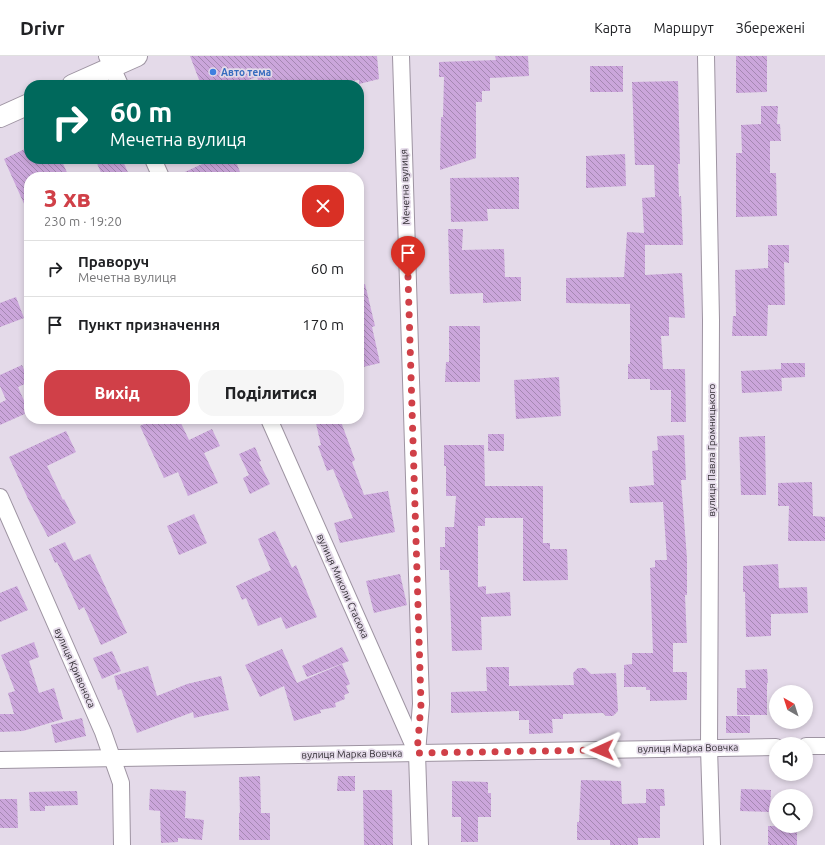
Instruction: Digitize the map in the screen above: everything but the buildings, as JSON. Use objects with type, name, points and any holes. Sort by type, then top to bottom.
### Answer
[{"type":"street","points":[[80,80],[110,61],[137,56]]},
{"type":"street","name":"Мечетна вулиця","points":[[401,56],[421,704],[417,753],[420,845]]},
{"type":"street","name":"вулиця Павла Громницького","points":[[706,56],[711,320],[710,748],[712,845]]},
{"type":"street","points":[[110,61],[118,80]]},
{"type":"street","points":[[0,117],[24,106]]},
{"type":"street","name":"вулиця Миколи Стасюка","points":[[271,424],[417,753]]},
{"type":"street","name":"вулиця Кривоноса","points":[[0,497],[103,732],[121,783],[122,845]]},
{"type":"street","points":[[813,746],[825,746]]},
{"type":"street","name":"вулиця Марка Вовчка","points":[[0,760],[769,747]]},
{"type":"place","name":"Авто тема","points":[[213,72]]},
{"type":"route","points":[[408,277],[421,704],[417,753],[602,750]]}]
